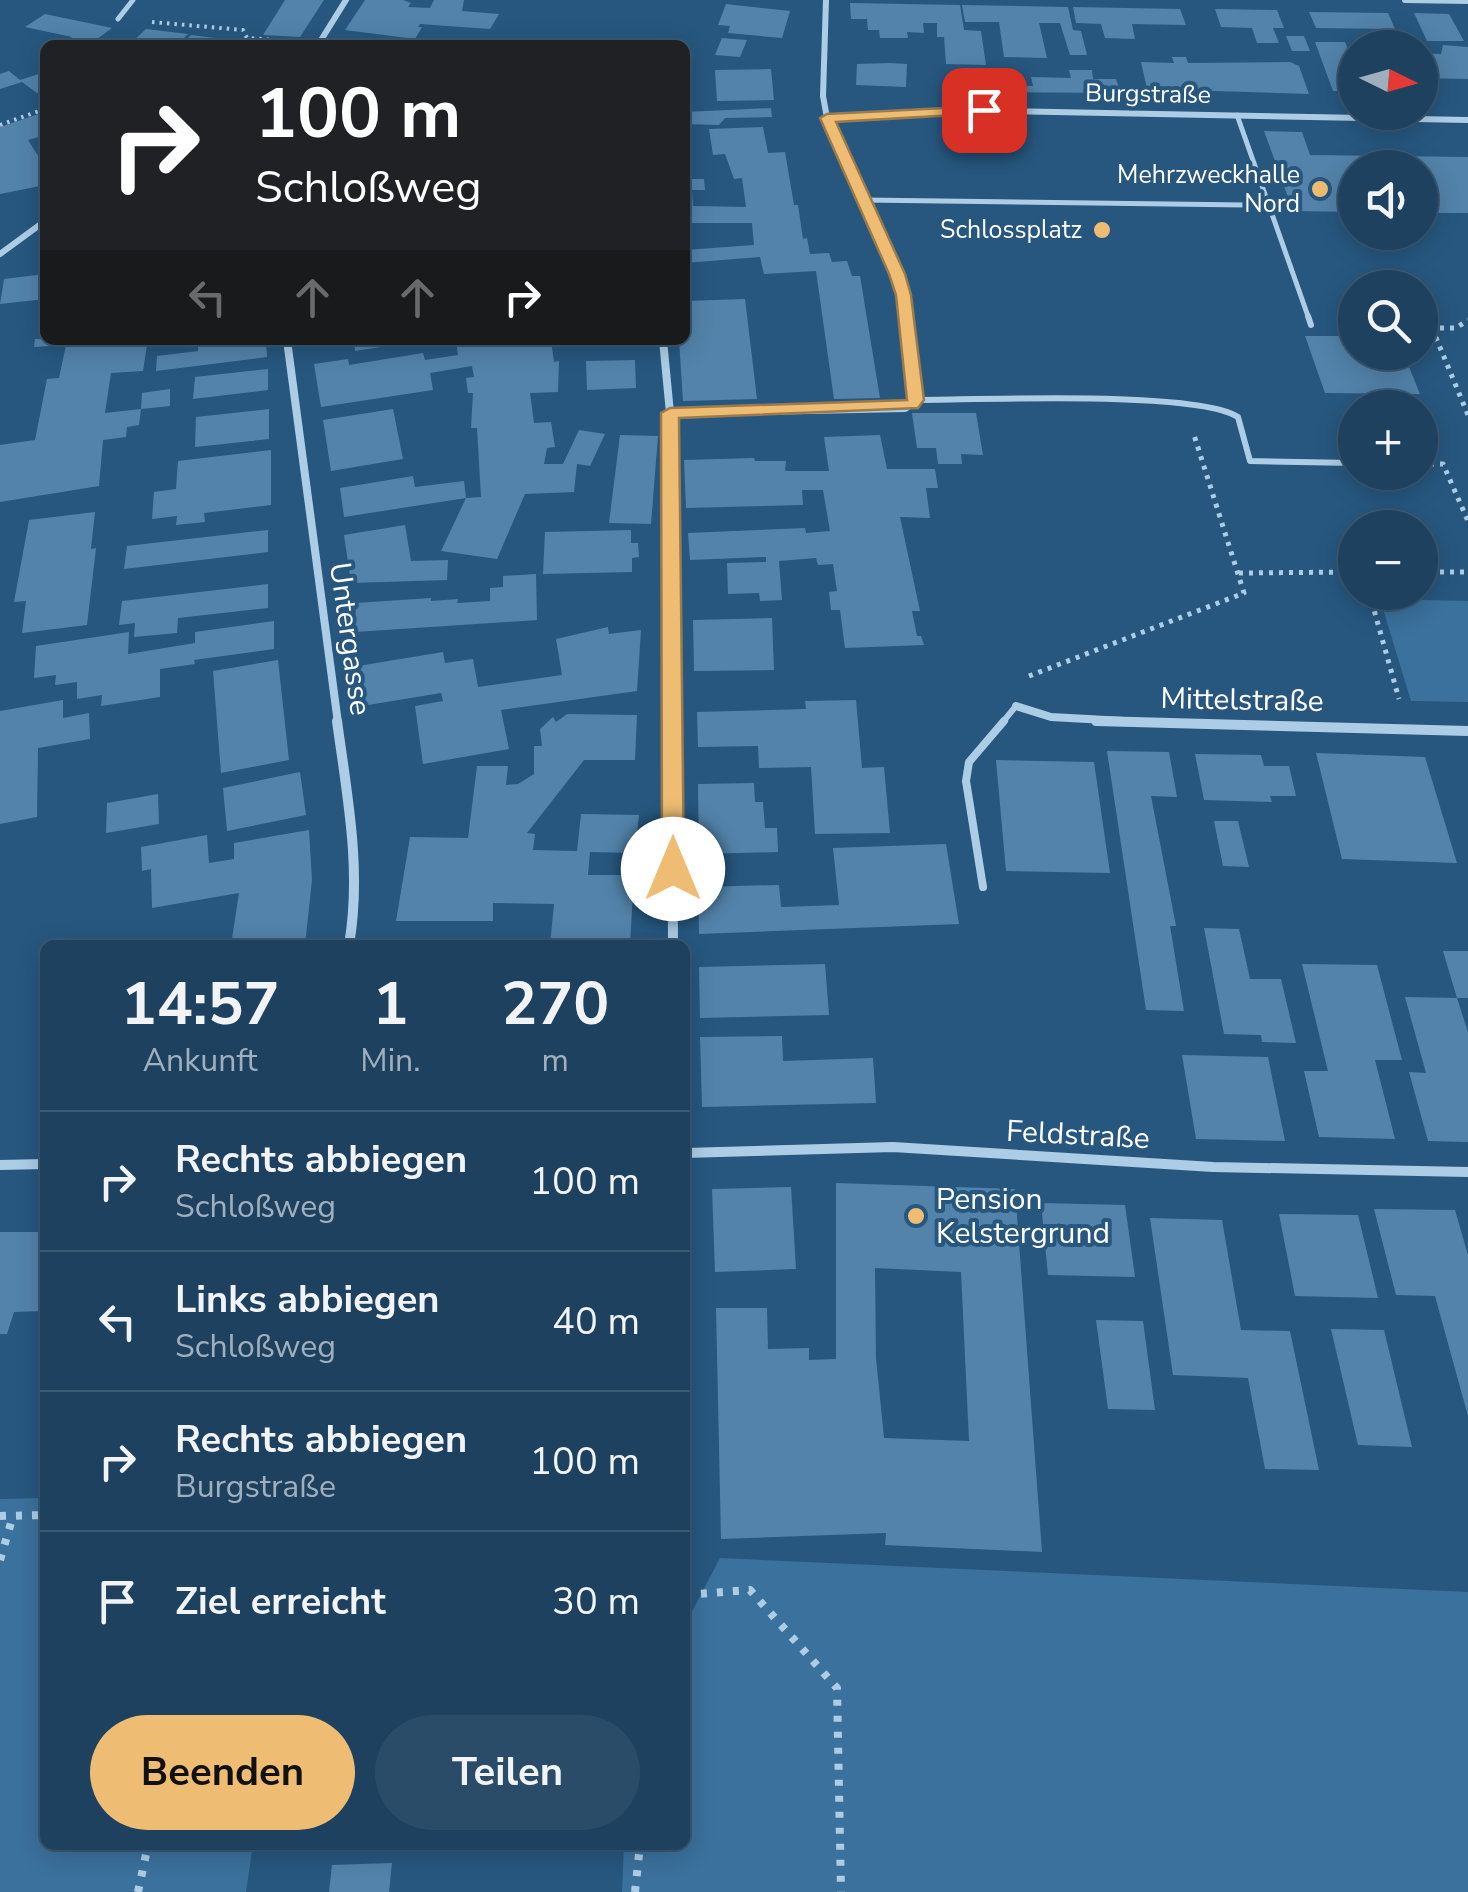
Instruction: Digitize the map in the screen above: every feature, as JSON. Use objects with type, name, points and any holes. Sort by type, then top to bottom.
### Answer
[{"type":"street","points":[[321,40],[346,0]]},
{"type":"street","points":[[670,413],[905,408],[916,400],[904,295],[891,253],[827,118],[823,96],[826,0]]},
{"type":"street","points":[[1405,0],[1468,1]]},
{"type":"street","name":"Burgstraße","points":[[827,118],[948,110],[1468,120]]},
{"type":"street","points":[[0,254],[40,225]]},
{"type":"street","name":"Untergasse","points":[[288,345],[353,840],[355,910],[350,940]]},
{"type":"street","points":[[663,345],[670,413],[674,940]]},
{"type":"street","name":"Mittelstraße","points":[[1016,706],[1051,717],[1112,722],[1468,731]]},
{"type":"street","name":"Feldstraße","points":[[690,1153],[893,1147],[1213,1167],[1468,1172]]},
{"type":"street","points":[[0,1165],[40,1164]]},
{"type":"lane","points":[[118,19],[133,0]]},
{"type":"lane","points":[[1237,116],[1312,324]]},
{"type":"lane","points":[[864,200],[1244,204]]},
{"type":"lane","points":[[916,400],[1156,401],[1236,412],[1250,461],[1338,463]]},
{"type":"lane","points":[[982,887],[966,781],[969,762],[1016,706]]},
{"type":"path","points":[[118,19],[243,30],[247,38],[271,40]]},
{"type":"path","points":[[0,125],[40,111]]},
{"type":"path","points":[[1438,328],[1456,328],[1468,320]]},
{"type":"path","points":[[1438,342],[1468,415]]},
{"type":"path","points":[[1016,706],[1023,678],[1244,593],[1183,406]]},
{"type":"path","points":[[1438,464],[1442,464],[1468,521]]},
{"type":"path","points":[[1239,573],[1338,572]]},
{"type":"path","points":[[1438,572],[1468,572]]},
{"type":"path","points":[[1374,610],[1407,729]]},
{"type":"path","points":[[0,1516],[40,1515]]},
{"type":"path","points":[[0,1560],[13,1516]]},
{"type":"path","points":[[690,1595],[750,1590],[837,1688],[841,1892]]},
{"type":"path","points":[[138,1892],[147,1850]]},
{"type":"path","points":[[634,1892],[639,1850]]},
{"type":"shaded area","points":[[1438,600],[1468,601],[1468,702],[1411,701],[1383,610],[1438,610]]},
{"type":"shaded area","points":[[40,1498],[40,1850],[252,1850],[246,1892],[0,1892],[0,1499]]},
{"type":"shaded area","points":[[720,1558],[1468,1592],[1468,1892],[622,1892],[624,1850],[690,1850],[690,1615]]},
{"type":"building","points":[[285,0],[324,0],[300,37],[263,35]]},
{"type":"building","points":[[365,0],[403,0],[411,3],[408,7],[430,8],[434,0],[464,0],[462,11],[499,14],[490,29],[420,24],[415,39],[345,30]]},
{"type":"building","points":[[850,3],[960,5],[964,30],[981,31],[986,65],[946,64],[944,37],[937,37],[937,23],[923,23],[924,33],[907,32],[908,38],[880,38],[879,30],[868,30],[867,19],[851,19]]},
{"type":"building","points":[[726,4],[790,11],[782,38],[728,33],[730,26],[718,25]]},
{"type":"building","points":[[962,5],[1068,7],[1073,30],[1081,31],[1087,55],[1070,55],[1060,23],[1039,23],[1047,58],[1004,57],[999,22],[965,22]]},
{"type":"building","points":[[1073,7],[1180,9],[1186,25],[1132,24],[1135,39],[1105,38],[1101,24],[1076,23]]},
{"type":"building","points":[[1215,9],[1277,10],[1284,28],[1273,28],[1279,43],[1257,43],[1252,28],[1221,27]]},
{"type":"building","points":[[1309,12],[1388,13],[1395,29],[1316,28]]},
{"type":"building","points":[[1414,13],[1449,14],[1464,41],[1438,41],[1438,30],[1422,30]]},
{"type":"building","points":[[45,14],[112,28],[96,40],[68,40],[72,37],[25,27]]},
{"type":"building","points":[[146,29],[188,34],[182,40],[134,40]]},
{"type":"building","points":[[191,35],[230,40],[186,40]]},
{"type":"building","points":[[1286,36],[1304,36],[1310,51],[1292,51]]},
{"type":"building","points":[[722,38],[747,40],[740,57],[715,55]]},
{"type":"building","points":[[1315,42],[1338,42],[1338,91],[1333,91]]},
{"type":"building","points":[[1443,45],[1468,47],[1468,79],[1438,78]]},
{"type":"building","points":[[1172,57],[1186,57],[1188,63],[1290,62],[1299,66],[1309,94],[1147,89],[1141,62],[1174,63]]},
{"type":"building","points":[[857,64],[907,64],[906,87],[856,85]]},
{"type":"building","points":[[771,69],[774,100],[717,101],[715,70]]},
{"type":"building","points":[[1069,70],[1092,70],[1093,79],[1116,79],[1121,93],[972,92],[971,76],[1001,77],[1002,85],[1033,86],[1031,77],[1071,78]]},
{"type":"building","points":[[9,71],[20,80],[40,74],[40,92],[22,82],[0,89],[0,74]]},
{"type":"building","points":[[771,108],[772,117],[725,118],[719,125],[690,124],[690,112]]},
{"type":"building","points":[[40,114],[40,136],[28,140],[40,159],[40,186],[0,194],[0,127]]},
{"type":"building","points":[[763,127],[768,153],[785,152],[794,205],[798,205],[803,239],[807,238],[810,254],[829,253],[832,262],[847,261],[852,276],[860,276],[880,398],[834,399],[816,271],[764,274],[760,257],[690,263],[690,250],[754,245],[752,223],[690,223],[690,179],[704,179],[705,190],[692,190],[693,206],[746,207],[742,178],[734,179],[725,154],[713,155],[709,129]]},
{"type":"building","name":"Mehrzweckhalle Nord","points":[[1264,131],[1302,132],[1310,155],[1338,155],[1338,212],[1293,211]]},
{"type":"building","name":"Mehrzweckhalle Nord","points":[[1438,157],[1468,157],[1468,213],[1438,213]]},
{"type":"building","points":[[40,275],[40,300],[0,304],[4,279]]},
{"type":"building","points":[[745,299],[757,399],[683,401],[679,345],[690,345],[690,301]]},
{"type":"building","points":[[1305,336],[1338,336],[1338,370],[1410,370],[1418,390],[1338,390],[1338,393],[1325,393]]},
{"type":"building","points":[[35,339],[40,339],[40,345],[66,345],[34,347]]},
{"type":"building","points":[[66,345],[147,345],[143,371],[111,373],[105,413],[141,409],[139,425],[127,427],[126,437],[103,440],[99,486],[0,502],[0,445],[35,440],[47,379],[59,378]]},
{"type":"building","points":[[198,345],[266,345],[267,357],[156,371],[157,356],[198,351]]},
{"type":"building","points":[[354,345],[394,345],[355,351]]},
{"type":"building","points":[[457,345],[552,345],[554,362],[559,361],[558,392],[530,393],[534,423],[551,422],[555,447],[547,448],[544,464],[563,464],[579,430],[605,434],[590,466],[577,464],[574,492],[525,494],[497,559],[441,551],[466,498],[481,497],[477,428],[471,428],[473,393],[468,393],[466,378],[474,377],[472,366],[430,373],[433,390],[321,407],[314,364],[348,359],[349,365],[423,353],[425,360],[458,355]]},
{"type":"building","points":[[635,360],[636,388],[587,390],[586,361]]},
{"type":"building","points":[[268,369],[268,390],[193,399],[195,377]]},
{"type":"building","points":[[170,389],[170,406],[141,409],[142,393]]},
{"type":"building","points":[[269,409],[269,439],[195,447],[196,417]]},
{"type":"building","points":[[393,409],[403,459],[331,471],[323,420]]},
{"type":"building","points":[[912,413],[976,413],[983,455],[961,454],[962,464],[938,464],[936,448],[917,448]]},
{"type":"building","points":[[620,435],[658,436],[651,524],[609,523]]},
{"type":"building","points":[[880,435],[887,469],[935,469],[938,488],[926,488],[930,518],[900,517],[920,611],[912,611],[917,636],[921,636],[924,645],[845,648],[840,610],[831,610],[829,592],[837,591],[833,564],[818,565],[816,558],[779,561],[782,600],[760,601],[759,593],[728,594],[727,563],[766,562],[766,557],[690,560],[688,533],[805,528],[806,533],[830,531],[823,490],[802,490],[803,505],[686,508],[684,460],[754,458],[786,461],[785,471],[829,471],[824,437]]},
{"type":"building","points":[[271,450],[271,505],[204,513],[205,522],[176,525],[177,516],[152,519],[154,492],[176,489],[178,461]]},
{"type":"building","points":[[413,476],[415,487],[464,481],[466,498],[344,517],[340,488]]},
{"type":"building","points":[[95,512],[91,549],[96,548],[87,625],[22,633],[26,601],[14,602],[29,520]]},
{"type":"building","points":[[405,525],[411,561],[448,560],[447,580],[351,583],[344,535]]},
{"type":"building","points":[[268,530],[268,552],[124,569],[127,546]]},
{"type":"building","points":[[631,530],[631,543],[638,543],[639,557],[632,558],[632,572],[543,574],[545,532]]},
{"type":"building","points":[[536,574],[537,620],[355,632],[356,603],[431,598],[458,599],[457,603],[490,601],[490,588],[503,587],[503,576]]},
{"type":"building","points":[[268,584],[268,608],[178,618],[177,633],[134,637],[135,623],[119,625],[122,601]]},
{"type":"building","points":[[772,618],[774,670],[694,671],[693,620]]},
{"type":"building","points":[[274,621],[274,649],[160,669],[160,697],[101,706],[102,695],[77,699],[77,682],[55,685],[56,675],[34,678],[36,646],[129,632],[128,654],[195,643],[195,632]]},
{"type":"building","points":[[608,627],[609,634],[641,630],[637,691],[501,710],[509,749],[423,764],[415,706],[443,701],[441,693],[362,706],[358,666],[443,652],[445,663],[473,659],[478,687],[562,675],[556,639]]},
{"type":"building","points":[[278,660],[289,760],[221,773],[213,671]]},
{"type":"building","points":[[63,700],[63,718],[89,713],[90,739],[38,748],[37,817],[0,824],[0,711]]},
{"type":"building","points":[[856,700],[862,768],[884,767],[890,833],[815,834],[811,767],[759,768],[758,746],[698,747],[697,712],[806,709],[805,701]]},
{"type":"building","points":[[567,714],[637,715],[635,760],[584,760],[527,833],[535,834],[533,850],[577,851],[581,814],[639,815],[635,853],[590,852],[588,875],[634,875],[630,940],[550,940],[554,904],[493,903],[493,921],[396,921],[410,837],[468,838],[477,766],[508,766],[506,785],[518,784],[534,774],[534,746],[542,746],[540,729],[553,717],[556,722]]},
{"type":"building","points":[[1107,751],[1169,752],[1177,797],[1151,796],[1176,926],[1170,926],[1184,1011],[1146,1010]]},
{"type":"building","points":[[1316,753],[1425,757],[1457,863],[1342,859]]},
{"type":"building","points":[[1195,754],[1261,755],[1264,766],[1289,766],[1296,796],[1270,796],[1272,802],[1204,800]]},
{"type":"building","points":[[996,760],[1094,762],[1110,873],[1006,871]]},
{"type":"building","points":[[300,772],[306,815],[227,831],[223,788]]},
{"type":"building","points":[[754,783],[755,802],[763,802],[765,828],[777,828],[778,852],[699,854],[698,784]]},
{"type":"building","points":[[158,794],[159,824],[106,833],[107,803]]},
{"type":"building","points":[[1214,821],[1238,821],[1249,867],[1223,866]]},
{"type":"building","points":[[309,830],[312,880],[306,940],[232,940],[239,893],[152,908],[151,869],[142,871],[141,847],[207,835],[209,863],[234,859],[234,843]]},
{"type":"building","points":[[946,844],[959,924],[699,934],[698,887],[779,885],[781,907],[839,905],[833,848]]},
{"type":"building","points":[[1204,928],[1239,929],[1250,979],[1281,979],[1296,1043],[1262,1042],[1261,1035],[1224,1034]]},
{"type":"building","points":[[1443,951],[1468,951],[1468,998],[1457,998]]},
{"type":"building","points":[[825,964],[829,1015],[700,1018],[699,967]]},
{"type":"building","points":[[1302,964],[1377,965],[1402,1060],[1375,1060],[1395,1139],[1319,1137],[1304,1071],[1328,1071]]},
{"type":"building","points":[[1405,997],[1457,998],[1468,1032],[1468,1142],[1428,1141],[1409,1072],[1426,1073]]},
{"type":"building","points":[[782,1036],[783,1061],[873,1058],[876,1103],[702,1107],[700,1037]]},
{"type":"building","points":[[1182,1055],[1268,1057],[1285,1141],[1196,1139]]},
{"type":"building","points":[[836,1183],[1015,1189],[1042,1552],[885,1545],[886,1533],[721,1539],[716,1308],[767,1308],[768,1349],[809,1348],[809,1360],[836,1359]],"holes":[[[875,1268],[961,1272],[969,1441],[884,1438],[876,1358]]]},
{"type":"building","points":[[791,1187],[796,1269],[715,1272],[712,1189]]},
{"type":"building","points":[[1041,1203],[1125,1205],[1135,1277],[1048,1275]]},
{"type":"building","points":[[1374,1209],[1455,1210],[1468,1255],[1468,1416],[1435,1296],[1396,1295]]},
{"type":"building","points":[[1279,1214],[1358,1215],[1378,1298],[1295,1296]]},
{"type":"building","points":[[1150,1218],[1222,1220],[1241,1330],[1290,1331],[1319,1470],[1265,1469],[1248,1378],[1173,1375]]},
{"type":"building","points":[[0,1232],[40,1232],[40,1311],[14,1312],[7,1334],[0,1334]]},
{"type":"building","points":[[1096,1320],[1143,1321],[1155,1410],[1108,1409]]},
{"type":"building","points":[[1331,1329],[1384,1330],[1412,1447],[1358,1445]]},
{"type":"building","points":[[392,1863],[389,1892],[329,1892],[332,1865]]},
{"type":"place","name":"Mehrzweckhalle Nord","points":[[1320,189]]},
{"type":"place","name":"Schlossplatz","points":[[1102,230]]},
{"type":"place","name":"Pension Kelstergrund","points":[[916,1216]]},
{"type":"route","points":[[673,869],[670,413],[912,405],[916,400],[904,295],[891,253],[827,118],[984,110]]}]
